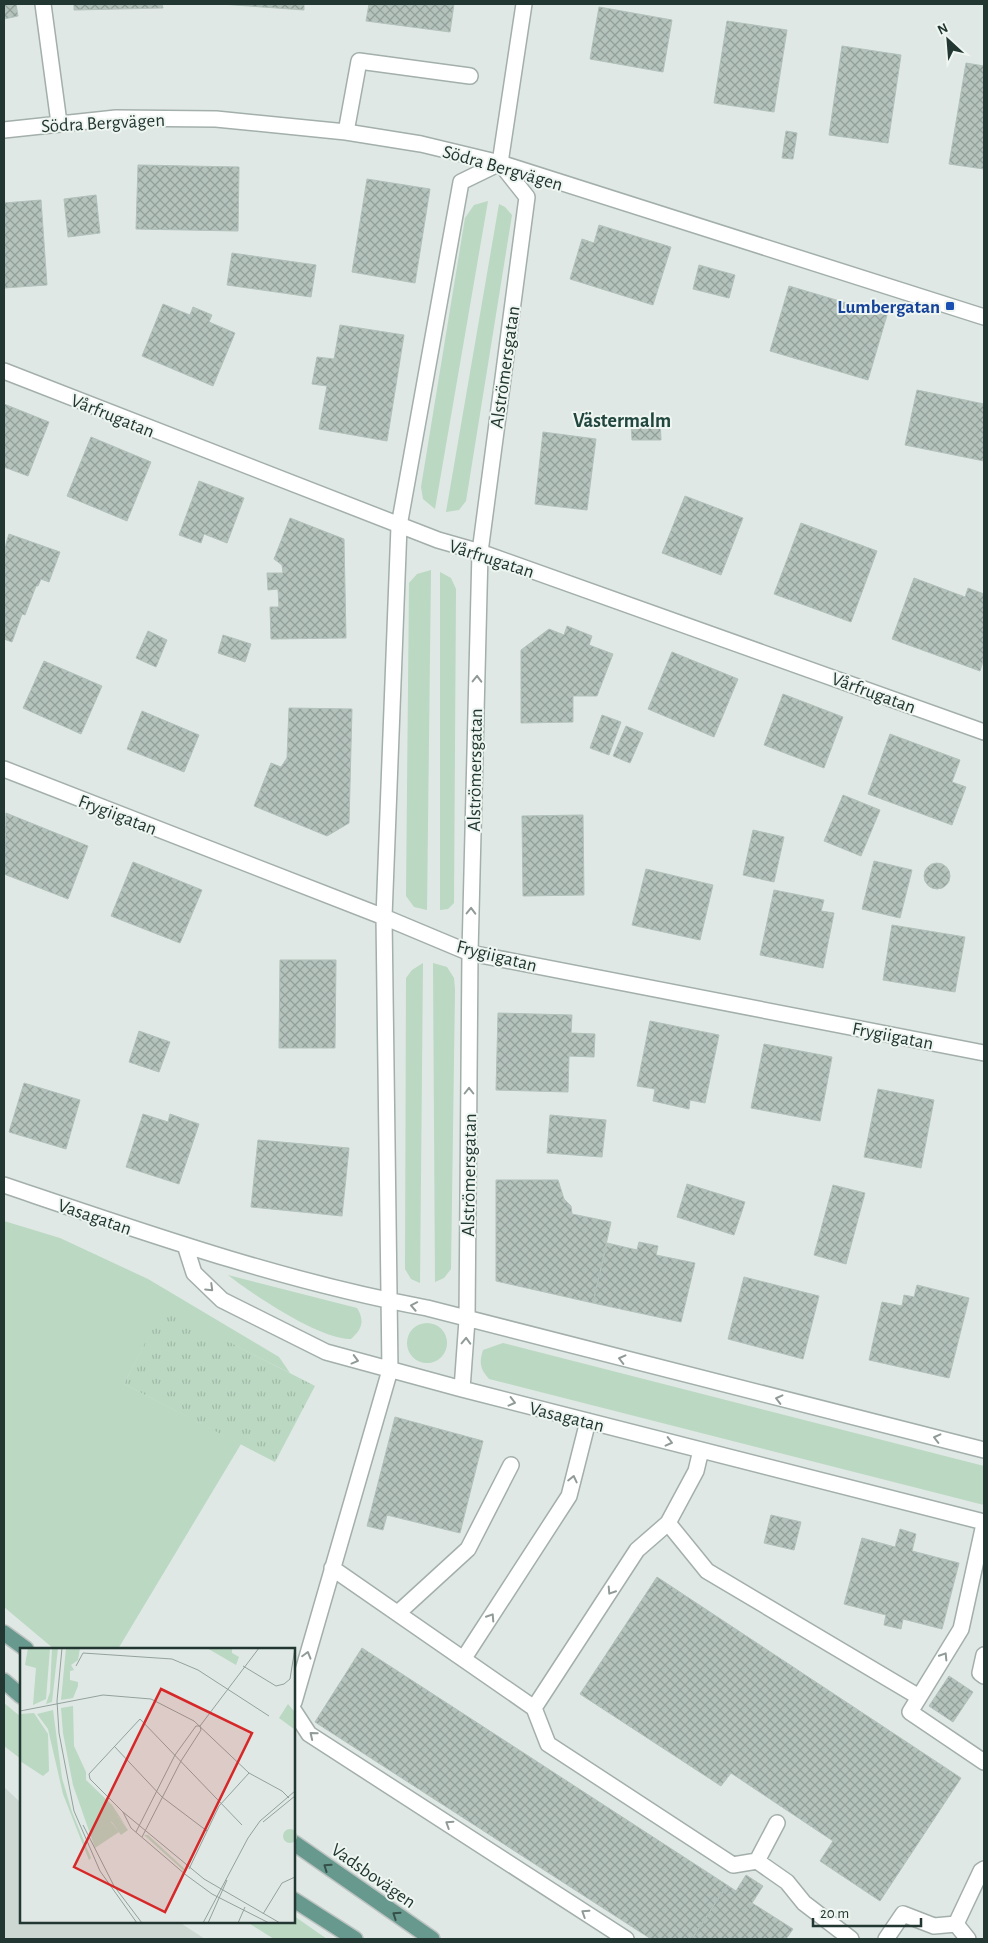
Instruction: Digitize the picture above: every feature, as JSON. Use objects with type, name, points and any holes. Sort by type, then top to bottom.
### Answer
[{"type":"main road","points":[[4,1632],[25,1648]]},
{"type":"main road","points":[[4,1681],[20,1695]]},
{"type":"main road","name":"Vadsbovägen","points":[[295,1844],[432,1939]]},
{"type":"main road","points":[[295,1901],[355,1939]]},
{"type":"street","points":[[43,4],[59,123]]},
{"type":"street","points":[[295,1698],[390,1370],[384,917],[399,526],[461,182],[500,163],[524,4]]},
{"type":"street","points":[[346,132],[359,61],[470,76]]},
{"type":"street","name":"Södra Bergvägen","points":[[4,130],[116,118],[216,119],[346,132],[421,144],[500,163],[984,317]]},
{"type":"street","name":"Alströmersgatan","points":[[462,1390],[467,1320],[470,953],[480,552],[527,197],[500,163]]},
{"type":"street","name":"Vårfrugatan","points":[[4,371],[399,526],[480,552],[984,732]]},
{"type":"street","name":"Frygiigatan","points":[[4,770],[384,917],[470,953],[984,1053]]},
{"type":"street","name":"Vasagatan","points":[[4,1185],[186,1248],[388,1301],[984,1450]]},
{"type":"street","name":"Vasagatan","points":[[186,1248],[194,1273],[222,1300],[326,1352],[462,1390],[984,1523]]},
{"type":"street","points":[[464,1658],[570,1496],[588,1421]]},
{"type":"street","points":[[534,1708],[637,1550],[668,1523],[696,1471],[701,1450]]},
{"type":"street","points":[[398,1613],[468,1549],[511,1465]]},
{"type":"street","points":[[668,1523],[707,1571],[918,1697]]},
{"type":"street","points":[[984,1523],[961,1629],[910,1712],[984,1762]]},
{"type":"street","points":[[332,1568],[534,1708],[548,1744],[733,1865],[757,1861],[787,1882],[804,1903],[851,1939]]},
{"type":"street","points":[[984,1655],[980,1673],[984,1676]]},
{"type":"street","points":[[295,1713],[309,1734],[626,1939]]},
{"type":"street","points":[[757,1861],[777,1823]]},
{"type":"street","points":[[956,1924],[981,1871],[984,1869]]},
{"type":"street","points":[[886,1939],[903,1914],[934,1926],[956,1924]]},
{"type":"street","points":[[956,1924],[968,1939]]},
{"type":"shaded area","points":[[4,1787],[20,1802],[20,1923],[181,1923],[205,1939],[4,1939]]},
{"type":"green space","points":[[488,201],[435,509],[423,499],[421,487],[465,218],[474,205]]},
{"type":"green space","points":[[499,204],[505,207],[512,215],[466,501],[459,510],[446,512]]},
{"type":"green space","points":[[431,570],[427,910],[414,907],[406,896],[409,583],[417,574]]},
{"type":"green space","points":[[440,572],[451,578],[456,589],[454,903],[448,909],[440,910]]},
{"type":"green space","points":[[423,963],[420,1283],[411,1279],[405,1269],[406,978],[412,970]]},
{"type":"green space","points":[[433,963],[447,967],[454,978],[455,990],[451,1269],[444,1278],[435,1282]]},
{"type":"green space","points":[[4,1221],[60,1238],[148,1279],[279,1357],[290,1373],[163,1309],[124,1384],[241,1444],[119,1648],[53,1648],[4,1607]]},
{"type":"green space","points":[[228,1275],[357,1308],[362,1321],[360,1328],[351,1339],[322,1332],[269,1304]]},
{"type":"green space","points":[[163,1308],[315,1386],[275,1462],[124,1384]]},
{"type":"green space","points":[[427,1323],[441,1329],[447,1343],[441,1357],[427,1363],[413,1357],[407,1343],[413,1329]]},
{"type":"green space","points":[[503,1343],[984,1466],[984,1505],[489,1379],[481,1366],[483,1350]]},
{"type":"green space","points":[[4,1703],[20,1716],[20,1758],[4,1746]]},
{"type":"green space","points":[[295,1917],[327,1939],[274,1939],[249,1923],[295,1923]]},
{"type":"building","points":[[4,4],[16,4],[18,16],[4,19]]},
{"type":"building","points":[[74,4],[162,4],[163,8],[74,10]]},
{"type":"building","points":[[221,4],[304,4],[304,10]]},
{"type":"building","points":[[369,4],[454,4],[450,32],[366,21]]},
{"type":"building","points":[[599,7],[672,20],[663,72],[590,59]]},
{"type":"building","points":[[727,21],[787,30],[774,112],[714,103]]},
{"type":"building","points":[[842,46],[901,55],[888,143],[829,135]]},
{"type":"building","points":[[966,63],[984,66],[984,169],[949,164]]},
{"type":"building","points":[[786,131],[797,133],[793,159],[782,158]]},
{"type":"building","points":[[138,165],[239,167],[238,231],[136,229]]},
{"type":"building","points":[[367,179],[430,189],[415,283],[352,272]]},
{"type":"building","points":[[96,195],[100,233],[68,237],[64,199]]},
{"type":"building","points":[[41,200],[47,285],[4,288],[4,203]]},
{"type":"building","points":[[599,225],[671,247],[653,305],[570,279],[582,239],[594,243]]},
{"type":"building","points":[[232,253],[316,265],[311,297],[227,285]]},
{"type":"building","points":[[699,265],[735,275],[729,298],[693,289]]},
{"type":"building","points":[[789,286],[887,315],[868,380],[770,351]]},
{"type":"building","points":[[163,304],[190,315],[193,307],[212,315],[209,322],[235,333],[213,386],[142,356]]},
{"type":"building","points":[[340,325],[404,335],[387,441],[319,429],[327,386],[312,384],[317,357],[334,359]]},
{"type":"building","points":[[917,390],[984,404],[984,461],[905,445]]},
{"type":"building","points":[[4,404],[49,422],[28,476],[4,467]]},
{"type":"building","points":[[660,420],[661,440],[632,440],[631,422]]},
{"type":"building","points":[[543,432],[596,439],[587,510],[535,504]]},
{"type":"building","points":[[91,437],[151,462],[127,521],[67,496]]},
{"type":"building","points":[[199,481],[244,498],[227,543],[204,534],[201,543],[179,535]]},
{"type":"building","points":[[685,496],[743,518],[721,575],[662,553]]},
{"type":"building","points":[[290,518],[344,539],[346,638],[271,639],[270,607],[279,607],[278,589],[268,590],[267,573],[283,573],[282,565],[274,559]]},
{"type":"building","points":[[801,523],[877,551],[851,622],[774,594]]},
{"type":"building","points":[[9,534],[60,552],[49,582],[41,579],[38,586],[36,586],[25,615],[22,614],[12,642],[4,639],[4,550]]},
{"type":"building","points":[[914,578],[965,597],[968,588],[984,594],[984,658],[980,671],[892,639]]},
{"type":"building","points":[[567,626],[592,636],[589,645],[613,654],[597,696],[573,696],[573,722],[521,723],[521,650],[549,629],[564,635]]},
{"type":"building","points":[[148,631],[167,640],[156,667],[136,658]]},
{"type":"building","points":[[223,635],[251,644],[245,662],[218,653]]},
{"type":"building","points":[[672,652],[738,679],[714,737],[648,709]]},
{"type":"building","points":[[44,661],[102,686],[81,734],[23,708]]},
{"type":"building","points":[[783,694],[843,717],[824,768],[764,745]]},
{"type":"building","points":[[289,708],[352,709],[349,823],[327,836],[254,806],[271,763],[281,767],[287,758]]},
{"type":"building","points":[[142,711],[199,735],[184,772],[127,749]]},
{"type":"building","points":[[602,715],[621,722],[609,755],[590,748]]},
{"type":"building","points":[[626,726],[643,733],[630,763],[613,756]]},
{"type":"building","points":[[890,734],[960,760],[952,782],[966,787],[952,825],[868,794]]},
{"type":"building","points":[[843,795],[880,810],[861,856],[824,841]]},
{"type":"building","points":[[6,813],[88,846],[68,899],[4,874]]},
{"type":"building","points":[[583,815],[584,895],[523,896],[522,816]]},
{"type":"building","points":[[753,830],[784,837],[774,882],[743,875]]},
{"type":"building","points":[[874,861],[912,870],[900,918],[862,909]]},
{"type":"building","points":[[133,862],[202,890],[180,943],[111,916]]},
{"type":"building","points":[[937,863],[946,867],[950,876],[946,885],[937,889],[928,885],[924,876],[928,867]]},
{"type":"building","points":[[646,869],[713,885],[700,940],[632,925]]},
{"type":"building","points":[[774,890],[824,900],[821,911],[834,913],[823,968],[760,955]]},
{"type":"building","points":[[892,925],[965,937],[955,992],[883,980]]},
{"type":"building","points":[[280,960],[336,960],[335,1048],[279,1048]]},
{"type":"building","points":[[498,1013],[572,1015],[571,1033],[595,1034],[594,1057],[569,1056],[568,1092],[496,1090]]},
{"type":"building","points":[[650,1021],[719,1035],[705,1103],[690,1100],[689,1109],[653,1101],[655,1089],[637,1086]]},
{"type":"building","points":[[139,1031],[170,1042],[159,1072],[129,1062]]},
{"type":"building","points":[[764,1044],[832,1057],[820,1121],[751,1108]]},
{"type":"building","points":[[24,1083],[80,1100],[66,1149],[9,1132]]},
{"type":"building","points":[[878,1089],[934,1100],[921,1168],[864,1157]]},
{"type":"building","points":[[143,1114],[168,1122],[170,1114],[199,1124],[179,1184],[126,1167]]},
{"type":"building","points":[[550,1115],[606,1120],[602,1157],[547,1153]]},
{"type":"building","points":[[258,1140],[349,1148],[342,1216],[251,1207]]},
{"type":"building","points":[[496,1180],[558,1180],[564,1199],[571,1206],[572,1214],[611,1222],[593,1303],[496,1281]]},
{"type":"building","points":[[687,1184],[745,1202],[734,1235],[677,1217]]},
{"type":"building","points":[[833,1185],[865,1193],[846,1264],[814,1255]]},
{"type":"building","points":[[639,1242],[658,1246],[656,1255],[695,1263],[681,1322],[593,1303],[607,1243],[637,1250]]},
{"type":"building","points":[[744,1277],[819,1296],[803,1359],[728,1339]]},
{"type":"building","points":[[917,1285],[969,1298],[949,1378],[869,1360],[882,1302],[902,1306],[904,1295],[914,1297]]},
{"type":"building","points":[[395,1417],[483,1441],[460,1533],[387,1515],[383,1530],[367,1526]]},
{"type":"building","points":[[771,1515],[801,1522],[794,1550],[764,1543]]},
{"type":"building","points":[[900,1529],[916,1534],[912,1551],[959,1563],[942,1629],[903,1619],[901,1629],[884,1625],[886,1615],[844,1604],[862,1538],[895,1547]]},
{"type":"building","points":[[657,1577],[961,1778],[880,1901],[820,1861],[833,1841],[731,1773],[721,1786],[580,1694]]},
{"type":"building","points":[[362,1648],[727,1885],[692,1939],[651,1939],[315,1722]]},
{"type":"building","points":[[949,1676],[973,1692],[953,1722],[929,1706]]},
{"type":"building","points":[[746,1875],[763,1886],[752,1903],[793,1929],[786,1939],[692,1939],[727,1885],[736,1891]]},
{"type":"place","name":"Lumbergatan","points":[[950,306]]},
{"type":"district","name":"Västermalm","points":[[622,420]]}]
